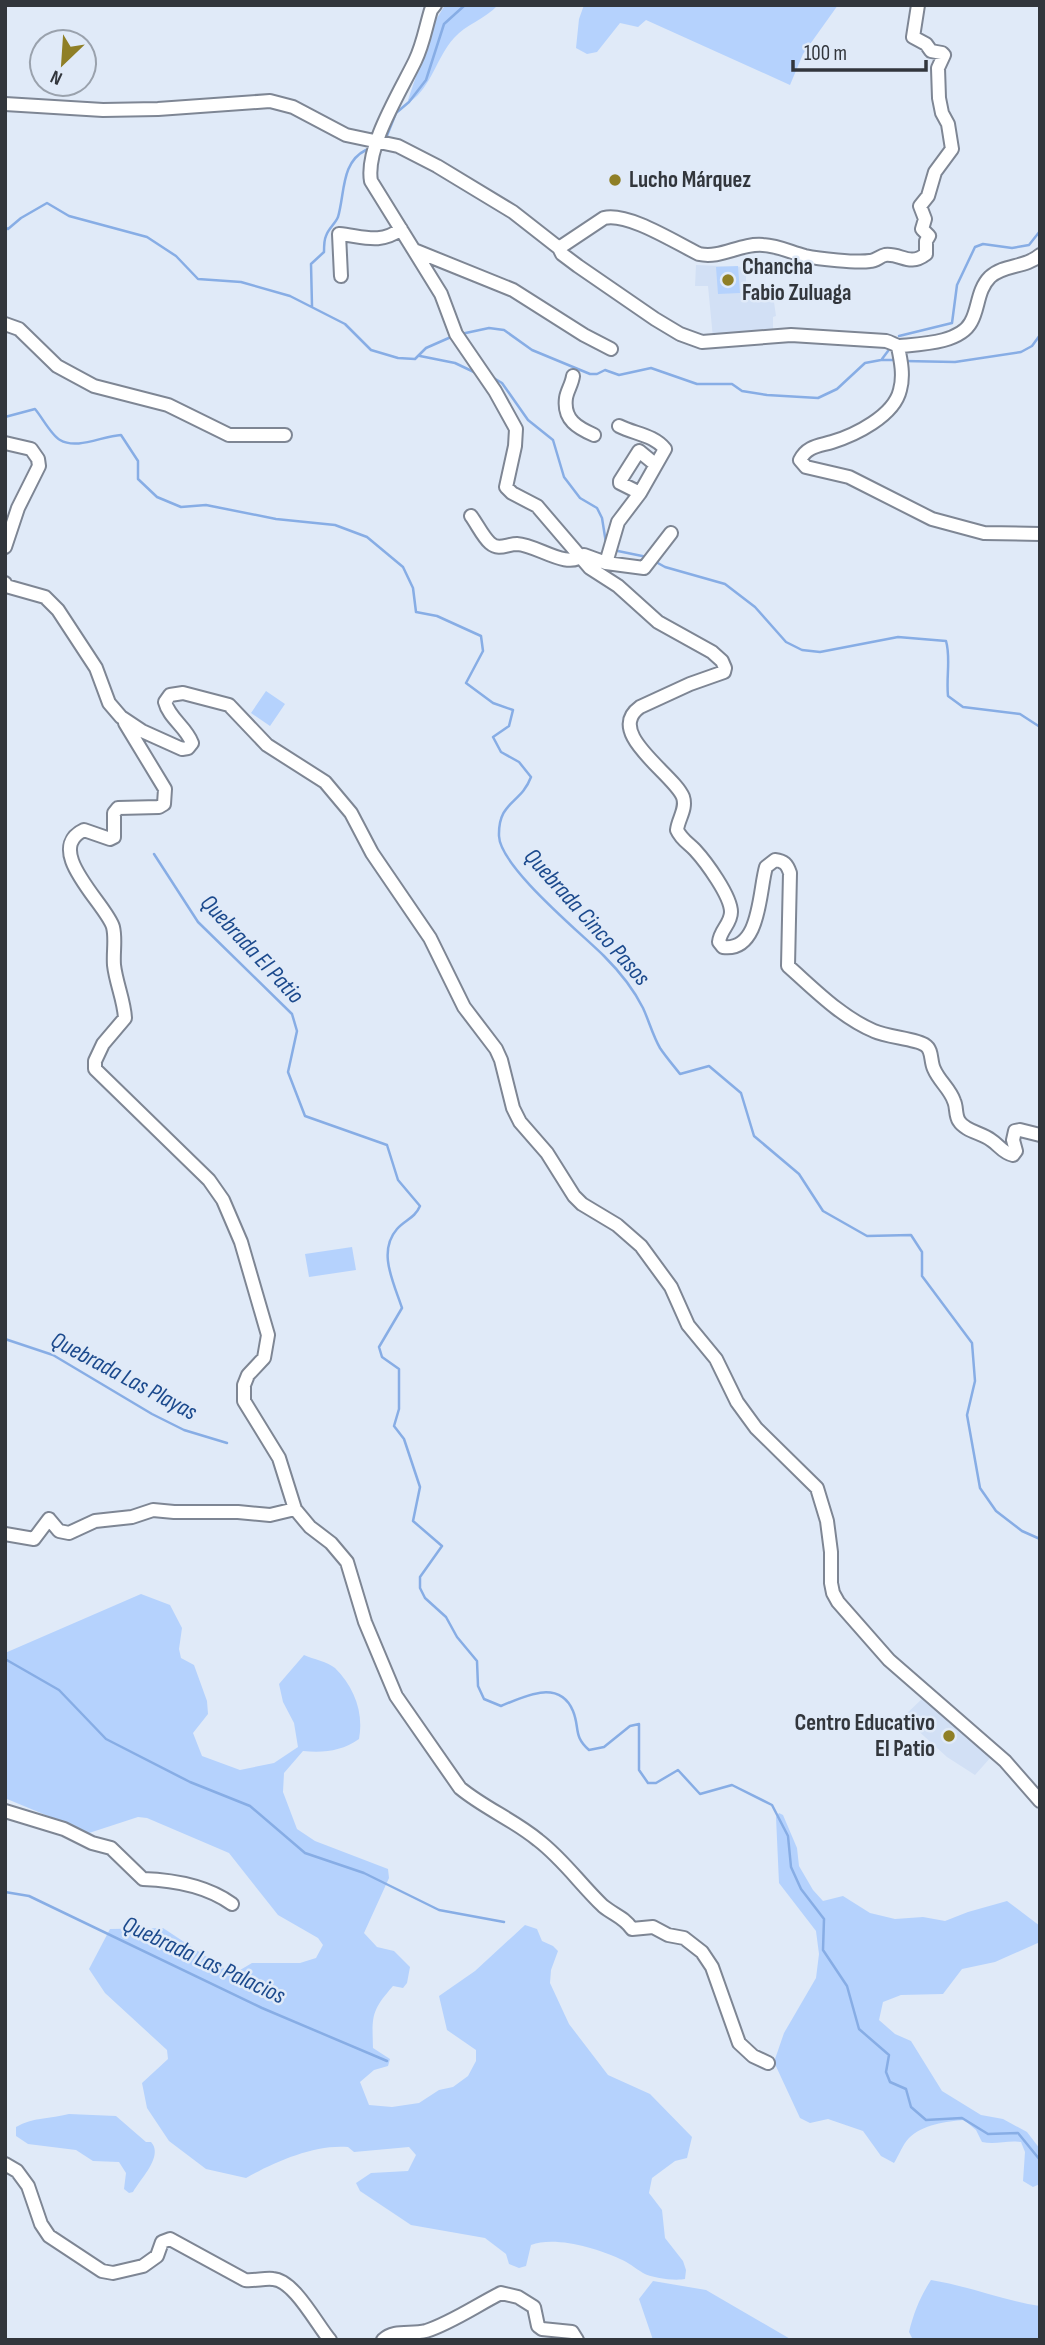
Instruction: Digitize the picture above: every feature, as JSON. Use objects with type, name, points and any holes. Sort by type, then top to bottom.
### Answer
[{"type":"street","points":[[435,5],[416,58],[397,94],[378,141],[369,169],[371,181],[441,294],[457,335],[495,391],[516,429],[506,487],[512,494],[537,506],[582,558],[658,622],[712,652],[722,661],[725,668],[720,675],[690,684],[640,707],[630,720],[635,740],[643,753],[668,775],[682,794],[684,803],[677,830],[679,835],[695,850],[730,905],[730,920],[719,936],[719,942],[723,947],[729,947],[740,943],[747,936],[758,914],[766,867],[775,860],[782,860],[790,873],[788,966],[840,1011],[871,1030],[927,1046],[936,1074],[951,1093],[959,1122],[965,1128],[994,1141],[1006,1153],[1013,1155],[1016,1152],[1013,1140],[1015,1130],[1040,1135]]},
{"type":"street","points":[[559,248],[610,216],[708,256],[744,245],[760,244],[782,247],[805,256],[845,260],[872,262],[886,255],[910,261],[922,257],[926,254],[929,236],[922,229],[925,219],[920,206],[928,195],[935,172],[950,153],[952,143],[939,98],[938,68],[943,55],[931,51],[926,44],[913,37],[918,5]]},
{"type":"street","points":[[5,104],[78,109],[158,110],[270,100],[293,107],[346,135],[398,146],[437,166],[513,212],[559,248],[562,254],[655,320],[702,342],[792,335],[886,341],[898,347],[931,342],[964,331],[972,321],[979,295],[990,277],[999,271],[1028,264],[1040,255]]},
{"type":"street","points":[[341,276],[339,234],[372,240],[387,237],[401,229]]},
{"type":"street","points":[[414,250],[513,290],[611,349]]},
{"type":"street","points":[[5,324],[19,329],[57,366],[94,386],[168,405],[229,435],[285,435]]},
{"type":"street","points":[[898,347],[902,365],[900,394],[890,407],[863,430],[835,442],[818,445],[803,453],[801,463],[806,467],[849,477],[932,519],[984,533],[1040,534]]},
{"type":"street","points":[[573,376],[566,398],[568,412],[575,426],[594,435]]},
{"type":"street","points":[[608,554],[618,522],[640,493],[665,447],[645,435],[635,434],[619,426]]},
{"type":"street","points":[[5,443],[31,449],[39,466],[18,508],[5,547]]},
{"type":"street","points":[[640,493],[620,481],[639,451],[656,464]]},
{"type":"street","points":[[471,516],[490,543],[499,547],[517,544],[568,561],[582,558],[584,555],[608,554],[644,568],[671,533]]},
{"type":"street","points":[[5,583],[17,591],[45,597],[58,610],[96,668],[109,703],[165,789],[164,804],[159,807],[118,808],[114,813],[114,837],[110,839],[80,831],[71,846],[71,858],[90,895],[110,918],[113,928],[114,967],[125,1009],[125,1018],[99,1052],[95,1069],[209,1180],[223,1200],[241,1242],[268,1335],[264,1358],[248,1375],[244,1385],[244,1401],[279,1458],[295,1509],[347,1562],[362,1615],[396,1696],[460,1788],[553,1851],[603,1906],[626,1920],[632,1929],[653,1927],[668,1935],[684,1938],[702,1952],[712,1967],[739,2043],[753,2056],[768,2063]]},
{"type":"street","points":[[121,718],[182,749],[188,748],[192,743],[188,732],[167,709],[165,702],[170,695],[183,693],[229,705],[267,745],[325,782],[337,794],[351,813],[374,856],[420,921],[464,1007],[496,1049],[502,1060],[513,1108],[520,1122],[547,1153],[574,1196],[582,1204],[617,1225],[654,1263],[671,1287],[688,1325],[716,1360],[737,1402],[756,1428],[817,1488],[827,1521],[831,1583],[838,1602],[889,1660],[1005,1761],[1040,1801]]},
{"type":"street","points":[[5,1534],[34,1539],[49,1519],[58,1531],[69,1533],[95,1521],[132,1517],[153,1510],[238,1512],[270,1516],[295,1509]]},
{"type":"street","points":[[5,1811],[64,1829],[111,1848],[142,1880],[163,1880],[208,1890],[232,1904]]},
{"type":"street","points":[[5,2164],[17,2171],[28,2186],[41,2224],[49,2236],[102,2271],[113,2273],[144,2266],[157,2256],[162,2242],[170,2239],[245,2280],[274,2278],[283,2282],[293,2290],[330,2340]]},
{"type":"street","points":[[383,2340],[396,2333],[415,2334],[429,2330],[501,2293],[518,2297],[534,2307],[538,2326],[542,2329],[572,2332],[577,2340]]},
{"type":"shaded area","points":[[445,5],[498,5],[454,38],[424,88],[410,102],[408,100],[434,23]]},
{"type":"shaded area","points":[[584,5],[838,5],[803,54],[790,85],[646,20],[638,27],[620,23],[597,52],[587,54],[576,48],[579,19]]},
{"type":"shaded area","points":[[696,265],[746,267],[746,288],[772,288],[776,316],[773,317],[773,333],[713,338],[708,286],[695,286]]},
{"type":"shaded area","name":"Chancha Fabio Zuluaga","points":[[738,266],[740,293],[718,294],[716,267]]},
{"type":"shaded area","points":[[266,691],[285,704],[270,726],[251,713]]},
{"type":"shaded area","points":[[352,1247],[356,1270],[309,1277],[305,1254]]},
{"type":"shaded area","points":[[141,1594],[170,1605],[182,1628],[179,1649],[181,1658],[194,1665],[207,1701],[208,1714],[193,1733],[202,1756],[240,1770],[274,1763],[298,1747],[294,1723],[283,1702],[279,1684],[304,1655],[335,1668],[356,1700],[360,1719],[359,1739],[332,1750],[303,1751],[284,1773],[283,1792],[297,1829],[315,1841],[388,1869],[389,1878],[364,1933],[377,1947],[394,1951],[410,1967],[407,1983],[403,1988],[393,1986],[374,2014],[373,2048],[390,2059],[388,2066],[374,2070],[360,2082],[369,2105],[392,2107],[419,2103],[439,2090],[453,2087],[468,2076],[476,2061],[476,2050],[447,2030],[439,1996],[475,1971],[525,1925],[537,1929],[542,1941],[558,1951],[551,1970],[550,1983],[569,2024],[608,2075],[650,2094],[692,2137],[687,2158],[675,2161],[652,2178],[649,2193],[662,2210],[665,2238],[683,2261],[685,2279],[652,2276],[588,2247],[552,2242],[531,2245],[526,2266],[519,2268],[509,2264],[506,2254],[485,2238],[411,2225],[360,2191],[356,2183],[371,2173],[408,2171],[416,2155],[409,2147],[354,2152],[348,2147],[322,2148],[282,2160],[246,2178],[206,2169],[169,2141],[147,2108],[142,2083],[168,2059],[167,2050],[105,1993],[89,1969],[110,1929],[163,1928],[235,1973],[252,1963],[300,1963],[316,1958],[323,1945],[318,1938],[278,1915],[229,1853],[147,1818],[138,1817],[89,1833],[7,1799],[5,1653]]},
{"type":"shaded area","points":[[925,1696],[991,1757],[975,1775],[947,1757],[903,1717]]},
{"type":"shaded area","points":[[779,1813],[783,1815],[797,1848],[799,1866],[823,1901],[843,1896],[870,1913],[895,1919],[923,1917],[945,1921],[1007,1901],[1040,1926],[1040,1942],[995,1962],[962,1969],[943,1994],[901,1995],[883,2002],[879,2020],[895,2034],[911,2041],[942,2091],[981,2115],[1003,2119],[1027,2132],[1040,2149],[1040,2184],[1033,2187],[1023,2181],[1025,2152],[1021,2142],[982,2142],[976,2130],[964,2120],[935,2124],[914,2134],[905,2143],[894,2163],[881,2156],[863,2131],[828,2119],[810,2123],[800,2118],[774,2062],[784,2033],[816,1978],[819,1954],[816,1931],[779,1883],[776,1817]]},
{"type":"shaded area","points":[[69,2114],[116,2116],[146,2142],[151,2142],[155,2154],[153,2161],[133,2192],[129,2193],[124,2189],[126,2173],[119,2162],[93,2161],[76,2150],[28,2144],[16,2136],[16,2127],[22,2124]]},
{"type":"shaded area","points":[[931,2280],[1040,2306],[1040,2340],[913,2340],[909,2332],[915,2311]]},
{"type":"shaded area","points":[[653,2281],[706,2290],[792,2340],[653,2340],[639,2299]]},
{"type":"waterway","points":[[386,138],[396,113],[409,102],[426,80],[444,24],[465,5]]},
{"type":"waterway","points":[[312,306],[311,264],[324,252],[327,233],[338,217],[348,170],[358,155],[366,150]]},
{"type":"waterway","points":[[5,227],[8,229],[47,203],[69,216],[147,237],[176,256],[198,279],[241,282],[290,296],[345,324],[371,350],[398,358],[415,359],[426,348],[451,337]]},
{"type":"waterway","points":[[899,336],[952,323],[957,285],[975,247],[983,244],[1012,248],[1029,245],[1040,231]]},
{"type":"waterway","points":[[461,334],[489,328],[504,330],[532,350],[590,374],[605,370],[619,375],[651,368],[697,384],[732,384],[742,391],[767,395],[818,398],[837,389],[865,363],[898,360]]},
{"type":"waterway","points":[[904,361],[955,362],[1021,352],[1032,346],[1040,335]]},
{"type":"waterway","points":[[882,359],[888,351]]},
{"type":"waterway","points":[[420,356],[455,363],[476,373]]},
{"type":"waterway","points":[[492,377],[502,383],[528,420],[553,440],[564,477],[580,498],[597,508],[602,518],[606,543]]},
{"type":"waterway","name":"Quebrada Cinco Pasos","points":[[5,417],[35,409],[53,434],[67,443],[82,443],[121,435],[138,461],[138,479],[157,497],[181,507],[206,505],[276,519],[335,525],[367,537],[403,567],[413,588],[416,612],[437,616],[481,636],[483,651],[466,683],[493,703],[513,710],[509,726],[493,737],[501,752],[519,762],[531,777],[522,793],[502,816],[499,836],[503,849],[527,882],[604,956],[626,981],[643,1008],[660,1048],[680,1074],[709,1066],[741,1093],[754,1136],[799,1174],[823,1211],[867,1236],[911,1235],[922,1252],[922,1276],[972,1343],[975,1381],[967,1415],[980,1488],[996,1511],[1022,1531],[1040,1539]]},
{"type":"waterway","points":[[613,550],[647,557]]},
{"type":"waterway","points":[[656,562],[725,584],[755,607],[786,642],[802,650],[820,652],[898,637],[946,641],[948,696],[963,707],[1020,714],[1040,727]]},
{"type":"waterway","name":"Quebrada El Patio","points":[[154,854],[198,922],[292,1014],[297,1031],[288,1072],[305,1116],[387,1145],[398,1180],[420,1206],[397,1229],[388,1248],[389,1268],[402,1308],[379,1347],[382,1357],[399,1369],[399,1409],[394,1426],[404,1439],[420,1487],[413,1521],[442,1546],[420,1577],[420,1588],[425,1598],[446,1617],[457,1637],[477,1661],[478,1686],[484,1699],[501,1706],[540,1693],[559,1695],[573,1711],[579,1736],[589,1750],[604,1747],[630,1726],[639,1724],[639,1770],[648,1783],[656,1783],[678,1770],[700,1794],[732,1785],[772,1805],[788,1836],[791,1867],[801,1889],[824,1919],[823,1950],[847,1986],[859,2029],[889,2055],[886,2072],[890,2082],[906,2089],[911,2107],[926,2120],[962,2118],[988,2134],[1018,2133],[1040,2160]]},
{"type":"waterway","name":"Quebrada Las Playas","points":[[5,1339],[53,1355],[184,1430],[227,1443]]},
{"type":"waterway","points":[[5,1659],[59,1690],[106,1739],[190,1782],[250,1806],[305,1853],[364,1873],[439,1910],[504,1922]]},
{"type":"waterway","name":"Quebrada Las Palacios","points":[[5,1892],[29,1896],[262,2008],[387,2061]]},
{"type":"place","name":"Lucho Márquez","points":[[615,180]]},
{"type":"place","name":"Chancha Fabio Zuluaga","points":[[728,280]]},
{"type":"place","name":"Centro Educativo El Patio","points":[[949,1736]]}]
